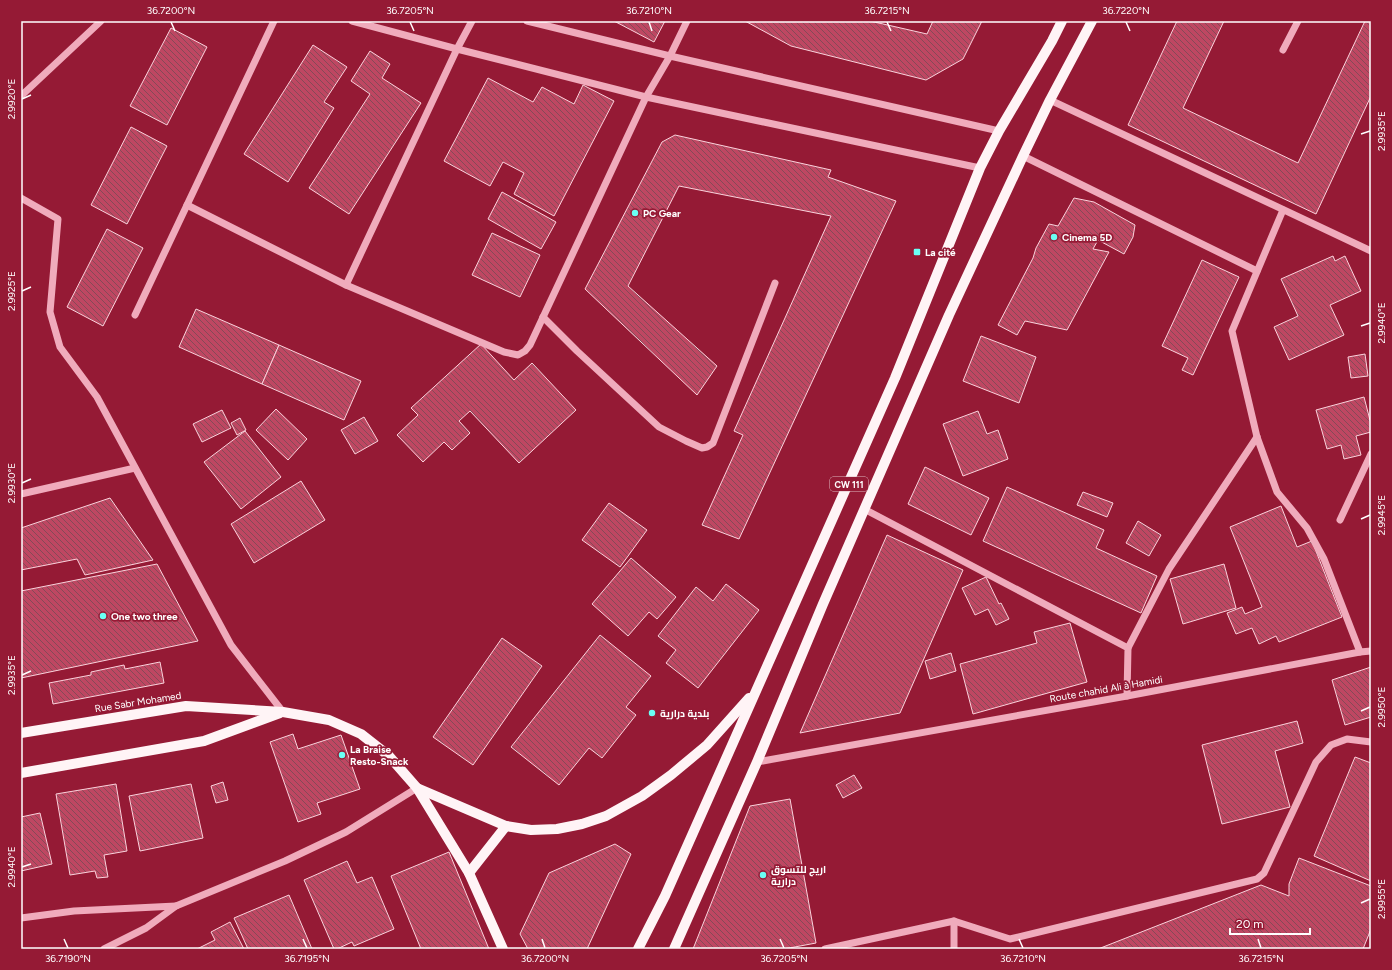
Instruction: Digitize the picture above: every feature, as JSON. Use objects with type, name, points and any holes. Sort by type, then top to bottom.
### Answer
[{"type":"main road","name":"CW 111","points":[[638,949],[665,896],[818,555],[895,378],[980,168],[999,131],[1062,21]]},
{"type":"main road","points":[[674,949],[757,762],[823,604],[949,315],[1022,156],[1092,21]]},
{"type":"main road","points":[[417,788],[506,826],[531,830],[557,829],[582,824],[606,816],[642,796],[707,745],[756,691]]},
{"type":"main road","name":"Rue Sabr Mohamed","points":[[21,733],[186,706],[283,712],[329,720],[360,734],[388,756],[417,788]]},
{"type":"main road","points":[[21,773],[204,741],[283,712]]},
{"type":"main road","points":[[417,788],[469,873],[503,949]]},
{"type":"main road","points":[[469,873],[506,826]]},
{"type":"street","points":[[21,96],[101,21]]},
{"type":"street","points":[[135,315],[274,21]]},
{"type":"street","points":[[352,21],[646,97],[980,168]]},
{"type":"street","points":[[346,285],[457,49],[472,21]]},
{"type":"street","points":[[527,21],[670,56],[999,131]]},
{"type":"street","points":[[187,206],[346,285],[504,352],[518,355],[525,351],[530,344],[646,97],[670,56],[687,21]]},
{"type":"street","points":[[1283,50],[1298,21]]},
{"type":"street","points":[[1050,100],[1371,251]]},
{"type":"street","points":[[1022,156],[1257,271]]},
{"type":"street","points":[[21,198],[58,218],[50,312],[60,347],[97,398],[232,645],[283,712]]},
{"type":"street","points":[[1283,210],[1232,331],[1257,437],[1277,492],[1307,528],[1324,559],[1360,652]]},
{"type":"street","points":[[543,317],[577,351],[659,426],[702,448],[713,443],[775,283]]},
{"type":"street","points":[[1127,696],[1128,648],[1169,569],[1257,437]]},
{"type":"street","points":[[1340,520],[1371,454]]},
{"type":"street","points":[[21,494],[135,468]]},
{"type":"street","points":[[864,509],[1128,648]]},
{"type":"street","name":"Route chahid Ali à Hamidi","points":[[757,762],[1371,651]]},
{"type":"street","points":[[825,949],[954,921],[1010,939],[1256,879],[1264,873],[1316,762],[1331,745],[1347,739],[1371,742]]},
{"type":"street","points":[[104,949],[146,928],[176,906],[285,861],[346,832],[417,788]]},
{"type":"street","points":[[21,918],[74,911],[176,906]]},
{"type":"street","points":[[954,921],[954,949]]},
{"type":"building","points":[[614,21],[665,21],[654,42]]},
{"type":"building","points":[[745,21],[870,21],[927,34],[933,21],[982,21],[963,59],[926,80],[791,46]]},
{"type":"building","points":[[1177,21],[1224,21],[1183,108],[1298,163],[1365,21],[1371,21],[1371,96],[1316,214],[1128,125]]},
{"type":"building","points":[[171,28],[207,47],[167,125],[130,106]]},
{"type":"building","points":[[313,45],[347,67],[324,102],[334,108],[288,182],[244,154]]},
{"type":"building","points":[[370,51],[390,64],[382,78],[421,103],[349,214],[309,188],[370,94],[351,81]]},
{"type":"building","points":[[488,78],[533,102],[542,87],[574,104],[583,85],[614,101],[554,216],[514,194],[524,173],[503,162],[490,186],[444,161]]},
{"type":"building","points":[[131,127],[167,146],[127,224],[91,205]]},
{"type":"building","points":[[675,135],[831,170],[828,177],[896,201],[739,539],[702,525],[743,435],[734,431],[831,216],[679,186],[628,286],[717,366],[697,395],[585,289],[662,142]]},
{"type":"building","points":[[502,192],[556,222],[541,249],[488,219]]},
{"type":"building","points":[[1074,198],[1094,202],[1135,225],[1133,237],[1124,254],[1098,240],[1093,249],[1109,252],[1067,330],[1025,321],[1017,335],[998,325],[1049,224],[1058,226]]},
{"type":"building","points":[[107,229],[143,248],[103,326],[67,307]]},
{"type":"building","points":[[492,233],[540,255],[520,297],[472,275]]},
{"type":"building","points":[[1333,256],[1335,261],[1345,256],[1361,291],[1330,305],[1344,335],[1289,360],[1274,327],[1298,316],[1281,279]]},
{"type":"building","points":[[1202,260],[1239,277],[1193,375],[1182,370],[1188,358],[1162,346]]},
{"type":"building","points":[[196,309],[279,345],[262,384],[179,347]]},
{"type":"building","points":[[981,336],[1036,357],[1019,403],[963,381]]},
{"type":"building","points":[[481,344],[514,380],[532,363],[576,410],[519,463],[470,411],[459,421],[470,433],[452,450],[444,442],[423,462],[397,435],[418,415],[411,408]]},
{"type":"building","points":[[279,345],[361,381],[344,420],[262,384]]},
{"type":"building","points":[[1365,354],[1368,376],[1351,378],[1348,357]]},
{"type":"building","points":[[1364,397],[1371,424],[1371,432],[1356,436],[1361,455],[1344,459],[1341,445],[1327,449],[1316,410]]},
{"type":"building","points":[[276,409],[307,439],[288,460],[256,430]]},
{"type":"building","points":[[222,410],[231,428],[202,442],[193,424]]},
{"type":"building","points":[[978,411],[987,434],[998,430],[1008,459],[963,476],[943,424]]},
{"type":"building","points":[[364,417],[378,441],[355,454],[341,430]]},
{"type":"building","points":[[240,418],[246,430],[237,435],[231,423]]},
{"type":"building","points":[[245,431],[281,477],[241,509],[204,462]]},
{"type":"building","points":[[925,467],[989,498],[971,535],[908,504]]},
{"type":"building","points":[[301,481],[325,520],[254,563],[231,524]]},
{"type":"building","points":[[1007,487],[1104,530],[1096,548],[1157,576],[1141,613],[983,541]]},
{"type":"building","points":[[1083,492],[1113,503],[1107,517],[1077,505]]},
{"type":"building","points":[[110,498],[153,560],[85,575],[77,559],[21,570],[21,528]]},
{"type":"building","points":[[609,503],[647,530],[620,567],[582,540]]},
{"type":"building","points":[[1281,506],[1297,547],[1312,541],[1342,617],[1279,642],[1276,636],[1259,644],[1252,628],[1236,634],[1227,613],[1242,607],[1245,614],[1262,607],[1230,527]]},
{"type":"building","points":[[1138,521],[1161,535],[1149,556],[1126,543]]},
{"type":"building","points":[[887,535],[963,570],[900,713],[800,733]]},
{"type":"building","points":[[631,558],[676,597],[657,619],[649,612],[628,636],[592,604]]},
{"type":"building","name":"One two three","points":[[157,564],[198,641],[21,678],[21,591]]},
{"type":"building","points":[[1224,564],[1236,608],[1183,624],[1170,579]]},
{"type":"building","points":[[986,577],[999,604],[1001,603],[1009,619],[996,625],[988,609],[975,615],[962,588]]},
{"type":"building","points":[[726,584],[759,610],[698,688],[666,663],[676,650],[658,636],[696,587],[713,601]]},
{"type":"building","points":[[1070,623],[1087,682],[973,714],[960,664],[1037,643],[1034,632]]},
{"type":"building","points":[[600,635],[651,676],[626,707],[636,715],[602,758],[589,748],[559,785],[511,747]]},
{"type":"building","points":[[502,638],[542,666],[473,765],[433,737]]},
{"type":"building","points":[[951,653],[956,671],[930,679],[925,661]]},
{"type":"building","points":[[160,662],[164,683],[53,704],[49,683],[91,675],[91,672],[124,665],[125,669]]},
{"type":"building","points":[[1371,667],[1371,717],[1345,725],[1332,680]]},
{"type":"building","points":[[1297,721],[1303,743],[1275,751],[1290,807],[1222,824],[1202,745]]},
{"type":"building","points":[[293,734],[298,749],[341,735],[360,789],[317,803],[321,814],[298,822],[270,742]]},
{"type":"building","points":[[1355,757],[1371,763],[1371,881],[1314,856]]},
{"type":"building","points":[[854,775],[862,788],[843,798],[836,785]]},
{"type":"building","points":[[223,782],[228,800],[216,803],[211,786]]},
{"type":"building","points":[[116,784],[127,851],[104,855],[108,877],[97,878],[95,871],[70,875],[56,794]]},
{"type":"building","points":[[191,784],[203,838],[140,851],[129,796]]},
{"type":"building","name":"اريج للتسوق درارية","points":[[790,799],[816,943],[784,949],[693,949],[750,806]]},
{"type":"building","points":[[40,813],[52,864],[21,871],[21,817]]},
{"type":"building","points":[[615,844],[631,854],[587,949],[528,949],[520,934],[549,873]]},
{"type":"building","points":[[449,852],[489,949],[421,949],[391,876]]},
{"type":"building","points":[[1299,858],[1371,886],[1371,929],[1363,949],[1098,949],[1261,885],[1289,896],[1289,884]]},
{"type":"building","points":[[347,861],[357,883],[372,877],[394,929],[354,946],[352,942],[334,949],[304,880]]},
{"type":"building","points":[[289,895],[312,949],[248,949],[234,918]]},
{"type":"building","points":[[230,922],[244,949],[197,949],[215,940],[211,932]]},
{"type":"place","name":"PC Gear","points":[[635,213]]},
{"type":"place","name":"Cinema 5D","points":[[1054,237]]},
{"type":"place","name":"La cité","points":[[917,252]]},
{"type":"place","name":"One two three","points":[[103,616]]},
{"type":"place","name":"بلدية درارية","points":[[652,713]]},
{"type":"place","name":"La Braise Resto-Snack","points":[[342,755]]},
{"type":"place","name":"اريج للتسوق درارية","points":[[763,875]]}]
